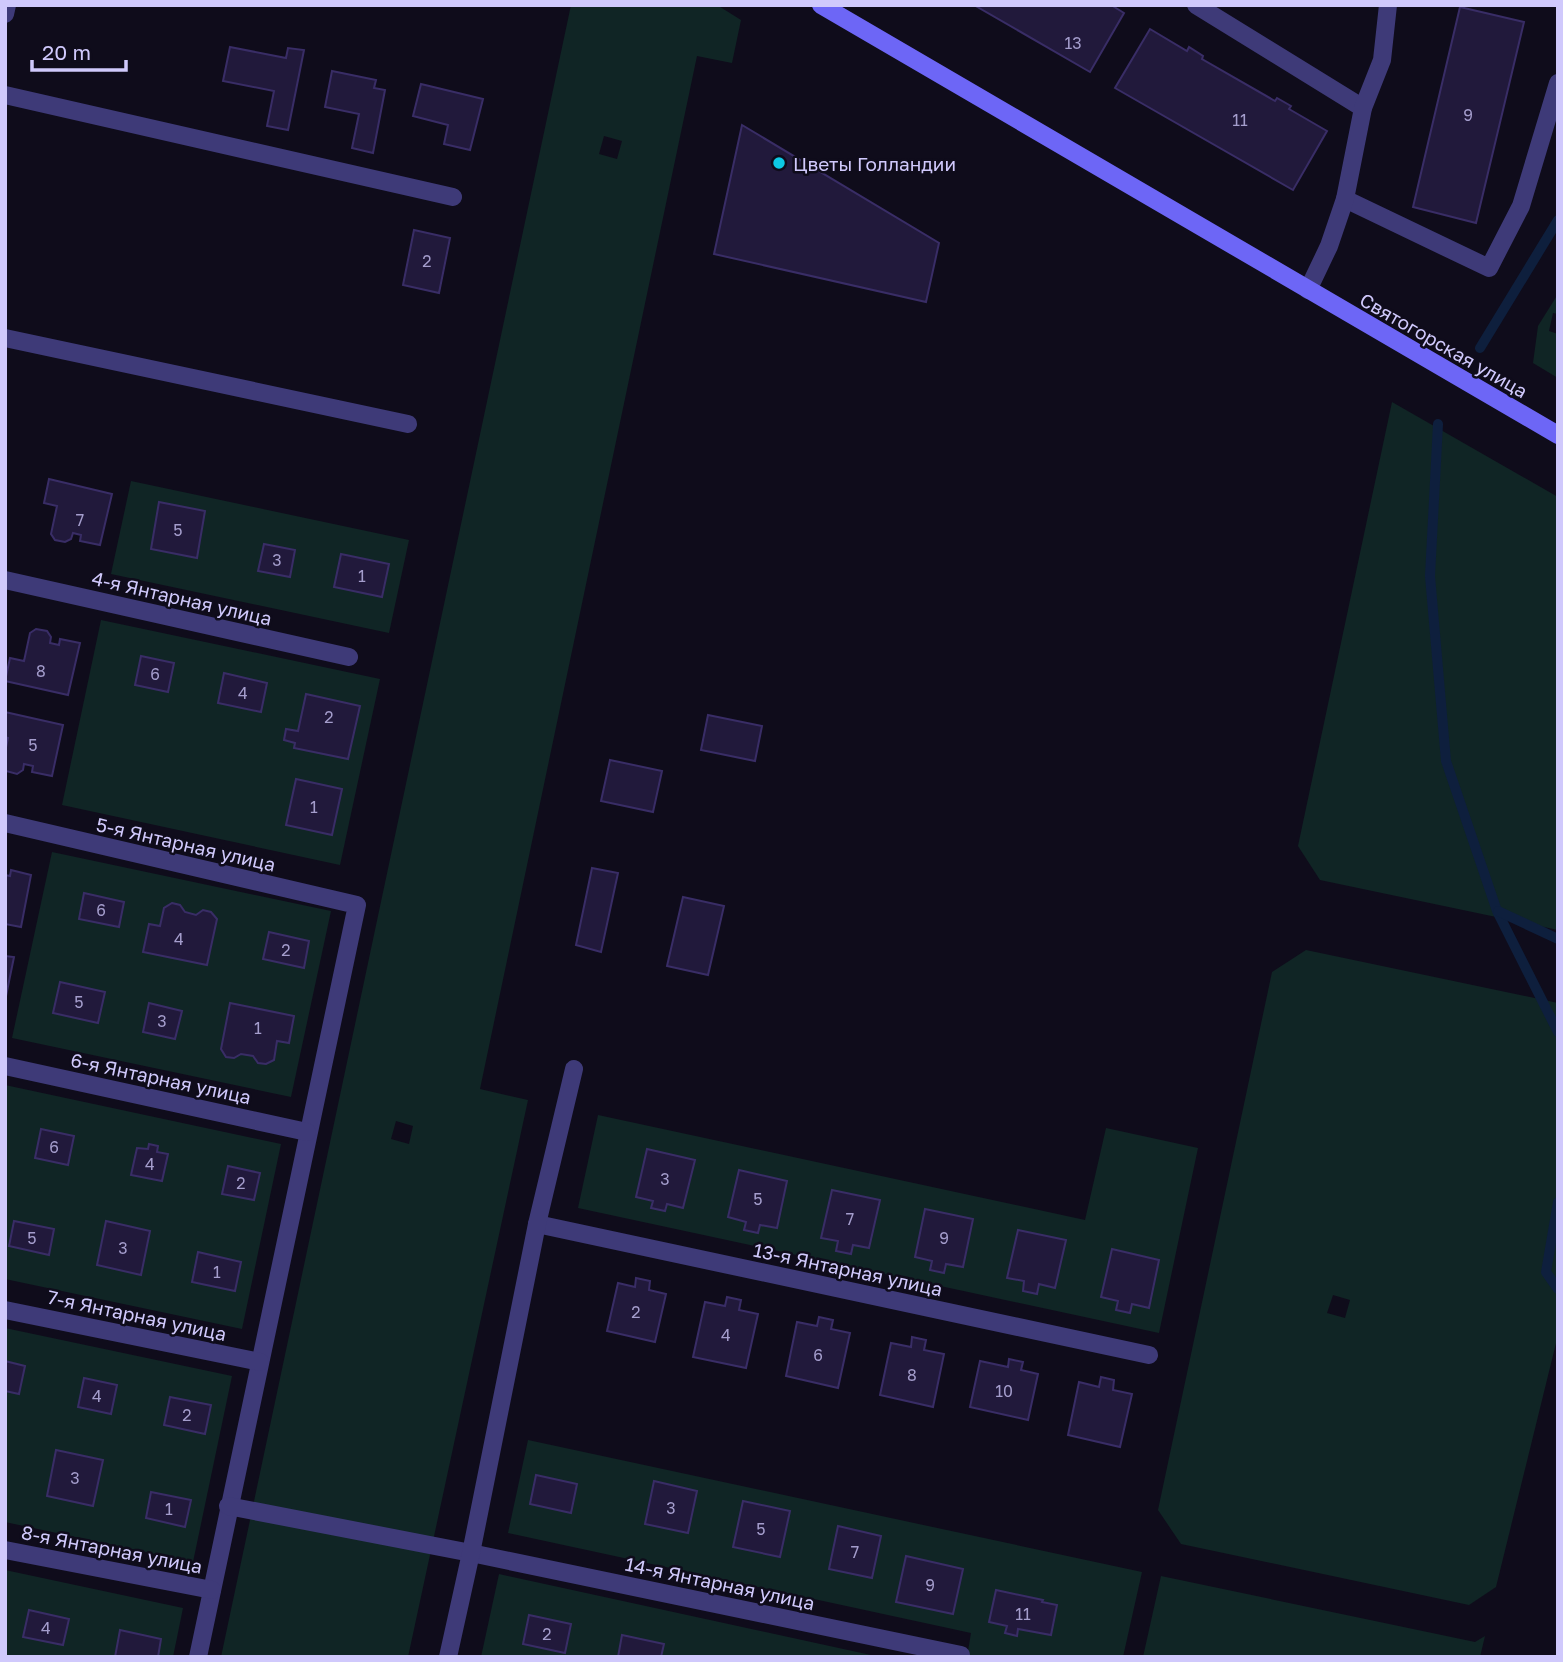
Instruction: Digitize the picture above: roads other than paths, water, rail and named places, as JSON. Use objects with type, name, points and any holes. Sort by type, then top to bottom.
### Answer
[{"type":"street","points":[[5,14],[7,5]]},
{"type":"street","name":"Святогорская улица","points":[[821,5],[1558,435]]},
{"type":"street","points":[[1196,5],[1363,108]]},
{"type":"street","points":[[1308,290],[1329,246],[1345,199],[1363,108],[1382,60],[1388,5]]},
{"type":"street","points":[[1345,199],[1489,268],[1521,206],[1558,83]]},
{"type":"street","points":[[5,95],[453,197]]},
{"type":"street","points":[[5,338],[408,424]]},
{"type":"street","name":"4-я Янтарная улица","points":[[5,580],[349,657]]},
{"type":"street","name":"5-я Янтарная улица","points":[[5,823],[357,905],[307,1132]]},
{"type":"street","name":"6-я Янтарная улица","points":[[5,1066],[307,1132]]},
{"type":"street","points":[[448,1657],[537,1224],[574,1069]]},
{"type":"street","points":[[198,1657],[307,1132]]},
{"type":"street","name":"13-я Янтарная улица","points":[[537,1224],[1149,1356]]},
{"type":"street","name":"7-я Янтарная улица","points":[[5,1310],[260,1362]]},
{"type":"street","name":"14-я Янтарная улица","points":[[228,1506],[471,1553],[961,1655]]},
{"type":"street","name":"8-я Янтарная улица","points":[[5,1550],[212,1590]]},
{"type":"waterway","points":[[1480,348],[1558,220]]},
{"type":"waterway","points":[[1438,424],[1430,576],[1446,761],[1497,911],[1558,1032]]},
{"type":"waterway","points":[[1498,911],[1558,939]]},
{"type":"waterway","points":[[1558,1202],[1546,1272],[1558,1289]]},
{"type":"place","name":"Цветы Голландии","points":[[779,163]]}]
